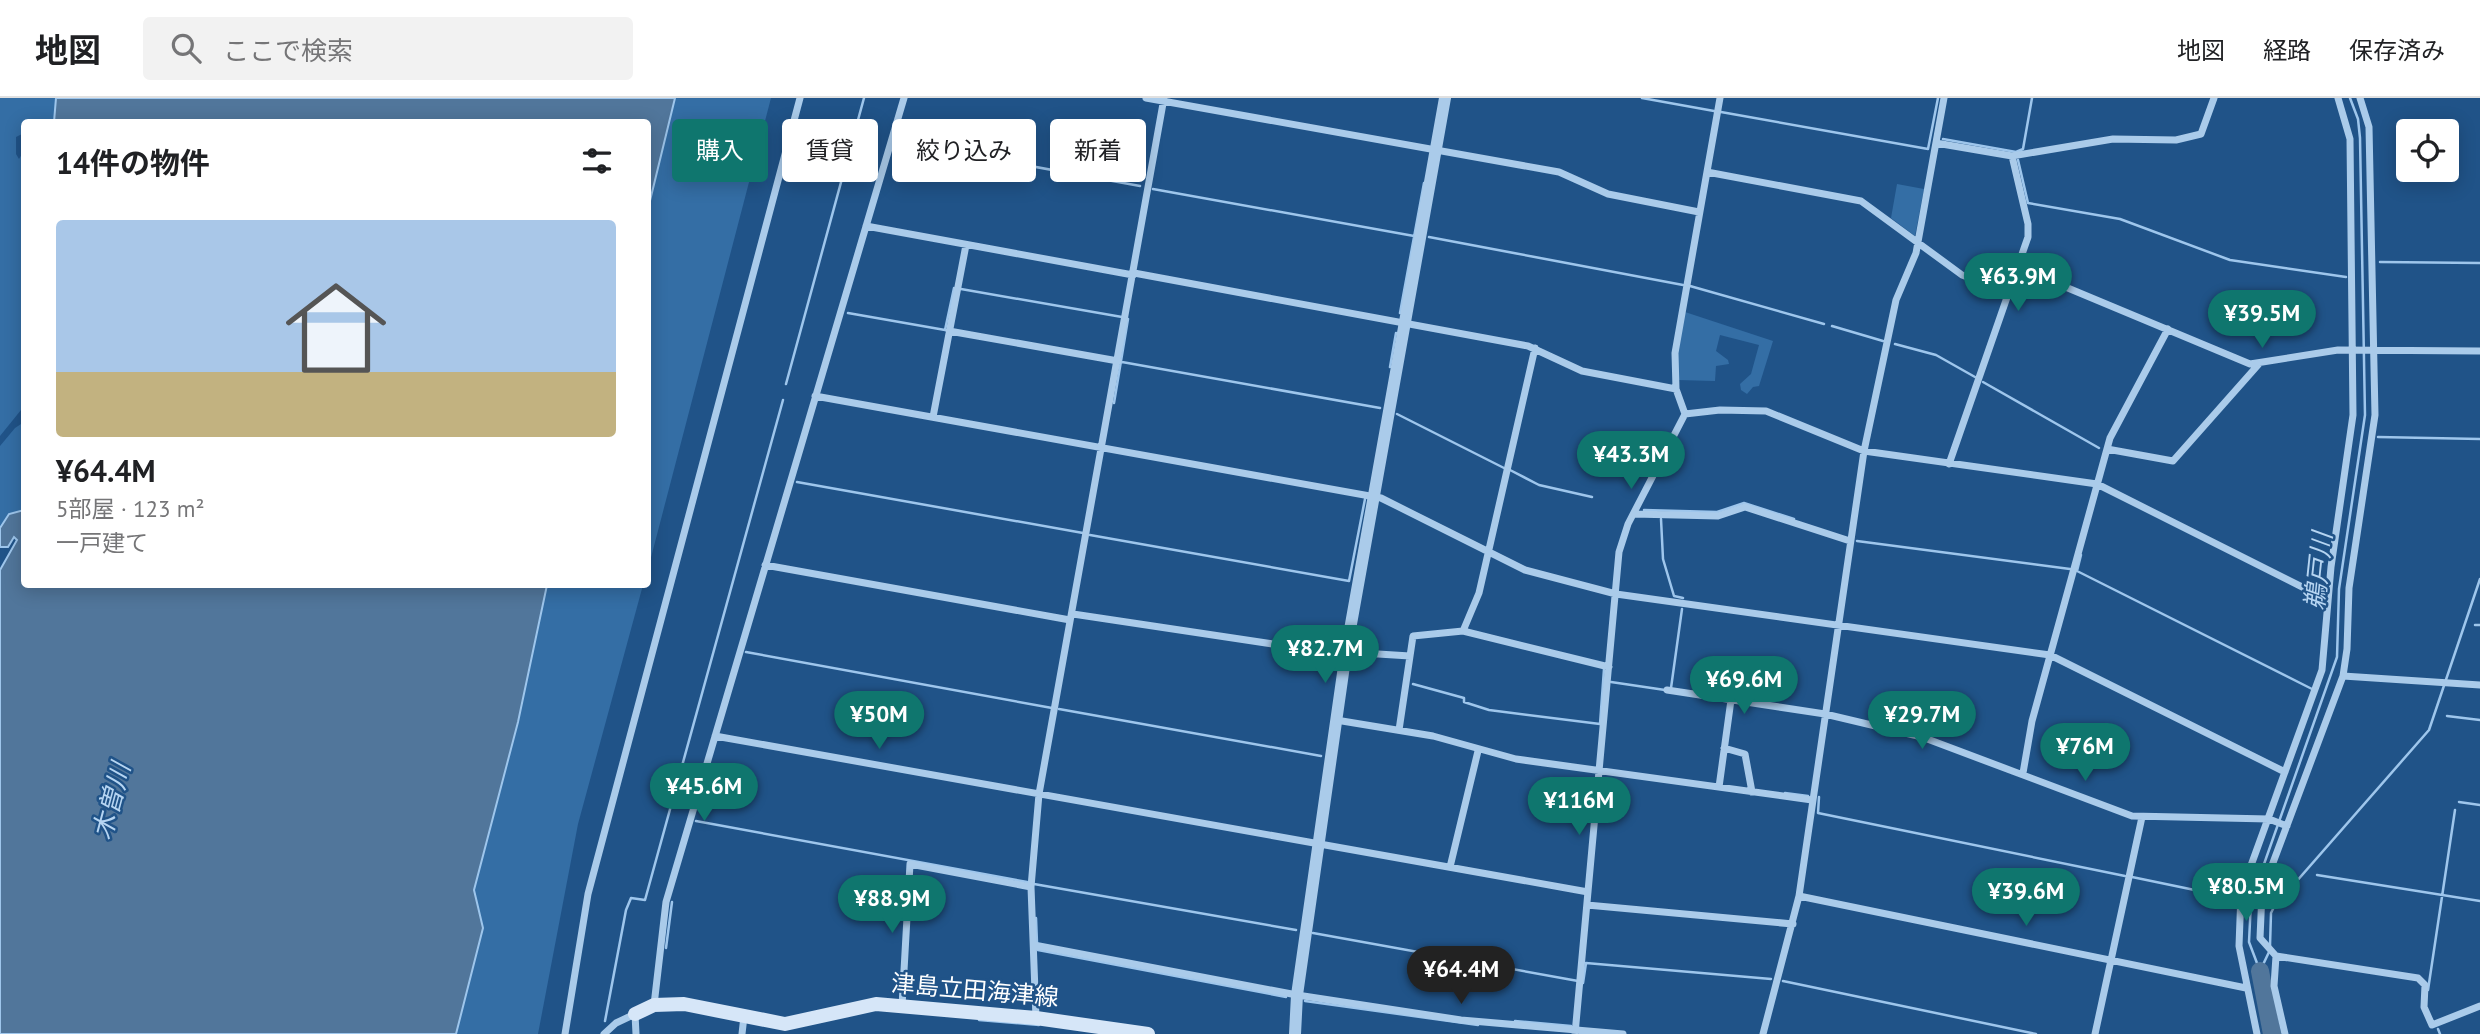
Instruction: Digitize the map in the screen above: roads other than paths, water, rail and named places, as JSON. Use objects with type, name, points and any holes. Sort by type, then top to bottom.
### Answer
[{"type":"main road","name":"津島立田海津線","points":[[635,1014],[654,1006],[684,1004],[785,1024],[876,1004],[1036,1017],[1080,1028],[1148,1034]]},
{"type":"street","points":[[565,1034],[588,894],[800,98]]},
{"type":"street","points":[[654,1006],[666,902],[904,98]]},
{"type":"street","points":[[1146,98],[1559,172],[1608,194],[1699,212]]},
{"type":"street","points":[[1295,1034],[1297,995],[1346,654],[1445,98]]},
{"type":"street","points":[[1575,1032],[1619,552],[1634,514],[1685,414],[1676,389],[1675,353],[1720,98]]},
{"type":"street","points":[[1763,1034],[1799,896],[1864,451],[1896,300],[1919,242],[1944,98]]},
{"type":"street","points":[[1936,142],[2012,156],[2113,139],[2189,138],[2201,134],[2214,98]]},
{"type":"street","points":[[2257,1034],[2239,946],[2238,915],[2245,880],[2322,670],[2327,641],[2328,600],[2353,415],[2350,139],[2338,98]]},
{"type":"street","points":[[2360,98],[2370,127],[2375,415],[2350,588],[2343,676],[2262,892],[2260,938],[2265,946],[2275,953],[2418,978],[2425,985],[2424,1007],[2432,1025],[2480,1006]]},
{"type":"street","points":[[1036,1017],[1031,887],[1039,794],[1164,100]]},
{"type":"street","points":[[1949,464],[2028,233],[2012,156]]},
{"type":"street","points":[[1707,172],[1853,198],[1919,242],[1962,275],[1983,283],[2063,286],[2258,365],[2354,350],[2480,351]]},
{"type":"street","points":[[866,226],[1406,322],[1535,348],[1582,371],[1676,389]]},
{"type":"street","points":[[933,417],[966,244]]},
{"type":"street","points":[[2023,773],[2032,721],[2114,426],[2168,328]]},
{"type":"street","points":[[949,331],[1118,361]]},
{"type":"street","points":[[1463,631],[1479,593],[1535,348]]},
{"type":"street","points":[[2107,449],[2173,461],[2258,365]]},
{"type":"street","points":[[816,396],[1374,497],[1525,570],[1616,594],[2050,655],[2285,772]]},
{"type":"street","points":[[1685,414],[1720,410],[1766,411],[1864,451],[2097,484],[2328,600]]},
{"type":"street","points":[[1634,514],[1718,516],[1745,507],[1850,541]]},
{"type":"street","points":[[765,565],[1071,617],[1346,654],[1409,656]]},
{"type":"street","points":[[1399,730],[1413,636],[1463,631],[1609,667]]},
{"type":"street","points":[[2343,676],[2480,685]]},
{"type":"street","points":[[1667,690],[1825,714],[1922,737],[2132,816],[2268,819],[2287,826]]},
{"type":"street","points":[[1719,788],[1731,700]]},
{"type":"street","points":[[1336,720],[1433,736],[1478,751],[1599,771],[1812,800]]},
{"type":"street","points":[[715,736],[1588,892]]},
{"type":"street","points":[[1724,748],[1745,754],[1752,792]]},
{"type":"street","points":[[1450,867],[1478,751]]},
{"type":"street","points":[[2095,1034],[2142,817]]},
{"type":"street","points":[[902,1006],[910,864],[1031,887]]},
{"type":"street","points":[[1799,896],[2246,988]]},
{"type":"street","points":[[1587,905],[1793,924]]},
{"type":"street","points":[[1034,945],[1297,995],[1461,1020],[1575,1032],[1623,1034]]},
{"type":"street","points":[[2275,953],[2274,986],[2285,1034]]},
{"type":"street","points":[[604,1034],[616,1023],[635,1014],[636,1034]]},
{"type":"street","points":[[742,1034],[744,1016]]},
{"type":"water","points":[[56,98],[675,98],[651,197],[651,119],[54,119]]},
{"type":"water","name":"木曽川","points":[[21,511],[21,588],[546,588],[518,722],[474,890],[483,928],[456,1034],[0,1034],[0,570],[17,540],[14,537],[8,547],[0,547],[0,528],[9,514]]},
{"type":"waterway","points":[[786,384],[864,98]]},
{"type":"waterway","points":[[1642,98],[1714,111]]},
{"type":"waterway","points":[[1721,112],[1928,149],[1938,98]]},
{"type":"waterway","points":[[1943,139],[2016,152],[2023,149],[2032,98]]},
{"type":"waterway","name":"鵜戸川","points":[[2260,971],[2249,942],[2251,901],[2337,657],[2339,589],[2365,415],[2360,138],[2358,119],[2350,98]]},
{"type":"waterway","points":[[2018,160],[2028,203],[2120,219],[2230,260],[2346,277]]},
{"type":"waterway","points":[[1036,167],[1140,186]]},
{"type":"waterway","points":[[1400,313],[1424,183]]},
{"type":"waterway","points":[[1153,189],[1414,236]]},
{"type":"waterway","points":[[1429,237],[1683,285]]},
{"type":"waterway","points":[[2380,262],[2480,263]]},
{"type":"waterway","points":[[1690,286],[1824,324]]},
{"type":"waterway","points":[[848,313],[945,330],[954,288]]},
{"type":"waterway","points":[[961,289],[1122,317]]},
{"type":"waterway","points":[[1114,403],[1128,319]]},
{"type":"waterway","points":[[1832,326],[1883,341]]},
{"type":"waterway","points":[[1390,367],[1396,333]]},
{"type":"waterway","points":[[1895,344],[1936,355],[1975,377]]},
{"type":"waterway","points":[[1122,362],[1380,408]]},
{"type":"waterway","points":[[1983,382],[2099,448]]},
{"type":"waterway","points":[[605,1021],[626,910],[631,898],[645,900],[783,400]]},
{"type":"waterway","points":[[1397,414],[1504,468]]},
{"type":"waterway","points":[[2378,437],[2480,439]]},
{"type":"waterway","points":[[1510,470],[1539,485],[1592,497]]},
{"type":"waterway","points":[[797,482],[1083,533]]},
{"type":"waterway","points":[[1090,535],[1349,581],[1365,499]]},
{"type":"waterway","points":[[1644,510],[1717,512],[1744,503],[1794,519]]},
{"type":"waterway","points":[[1661,519],[1663,559],[1674,596],[1683,598]]},
{"type":"waterway","points":[[1857,541],[2070,569]]},
{"type":"waterway","points":[[2081,555],[2077,571],[2312,689]]},
{"type":"waterway","points":[[2270,946],[2271,913],[2274,907],[2429,730],[2480,579]]},
{"type":"waterway","points":[[1671,688],[1682,609]]},
{"type":"waterway","points":[[2475,625],[2480,625]]},
{"type":"waterway","points":[[746,652],[1052,708]]},
{"type":"waterway","points":[[1413,684],[1464,698],[1464,702],[1489,710],[1600,724],[1604,669]]},
{"type":"waterway","points":[[1611,682],[1665,690]]},
{"type":"waterway","points":[[1059,709],[1321,756]]},
{"type":"waterway","points":[[2447,716],[2480,720]]},
{"type":"waterway","points":[[1785,793],[1808,796]]},
{"type":"waterway","points":[[1819,797],[1818,813],[2125,876]]},
{"type":"waterway","points":[[2459,802],[2480,805]]},
{"type":"waterway","points":[[2428,990],[2455,810]]},
{"type":"waterway","points":[[696,821],[1027,882]]},
{"type":"waterway","points":[[2317,875],[2480,901]]},
{"type":"waterway","points":[[2132,877],[2238,899]]},
{"type":"waterway","points":[[1034,884],[1296,930]]},
{"type":"waterway","points":[[666,948],[672,902]]},
{"type":"waterway","points":[[1036,918],[1037,943]]},
{"type":"waterway","points":[[1313,933],[1578,981]]},
{"type":"waterway","points":[[1038,950],[1286,997]]},
{"type":"waterway","points":[[2260,971],[2269,952]]},
{"type":"waterway","points":[[1583,983],[1586,963],[1771,979]]},
{"type":"waterway","name":"鵜戸川","points":[[2260,971],[2272,1034]]},
{"type":"waterway","points":[[1783,981],[2036,1034]]},
{"type":"waterway","points":[[1305,1001],[1478,1025]]},
{"type":"waterway","points":[[979,1020],[1039,1025]]},
{"type":"waterway","points":[[1515,1021],[1571,1026]]},
{"type":"waterway","points":[[2438,1029],[2440,1034]]}]
